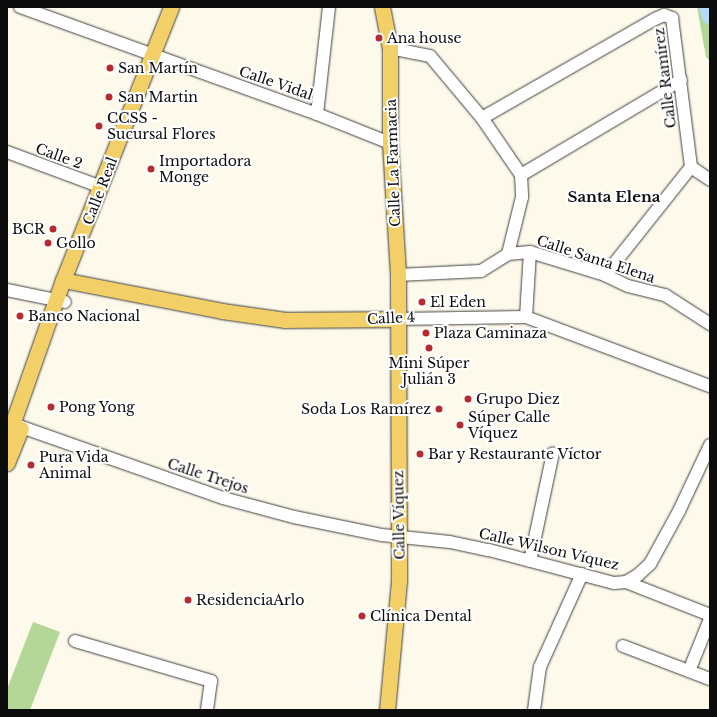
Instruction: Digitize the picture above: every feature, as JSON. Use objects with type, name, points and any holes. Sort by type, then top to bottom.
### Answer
[{"type":"main road","name":"Calle Real","points":[[7,463],[17,426],[61,301],[80,241],[151,55],[171,7]]},
{"type":"main road","name":"Calle La Farmacia","points":[[382,7],[390,48],[390,143],[398,275],[396,319]]},
{"type":"main road","name":"Calle 4","points":[[67,281],[222,311],[285,320],[396,319]]},
{"type":"main road","name":"Calle Víquez","points":[[387,710],[398,608],[399,537],[396,319]]},
{"type":"main road","name":"Calle Real","points":[[7,439],[17,426]]},
{"type":"street","name":"Calle Vidal","points":[[20,7],[317,114],[390,143]]},
{"type":"street","points":[[317,114],[328,7]]},
{"type":"street","name":"Calle Ramírez","points":[[482,118],[664,16],[669,16],[674,20],[690,167]]},
{"type":"street","points":[[390,48],[430,56],[482,118],[521,175],[522,197],[508,254]]},
{"type":"street","points":[[521,175],[681,80]]},
{"type":"street","name":"Calle 2","points":[[7,152],[101,187]]},
{"type":"street","points":[[605,275],[690,167],[710,180]]},
{"type":"street","points":[[526,317],[530,252]]},
{"type":"street","name":"Calle Santa Elena","points":[[398,275],[481,272],[508,254],[530,252],[605,275],[628,286],[665,295],[710,324]]},
{"type":"street","points":[[7,290],[61,301]]},
{"type":"street","name":"Calle 4","points":[[396,319],[526,317],[710,386]]},
{"type":"street","name":"Calle Trejos","points":[[17,426],[223,498],[294,517],[399,537]]},
{"type":"street","name":"Calle Wilson Víquez","points":[[399,537],[450,542],[614,583],[626,582],[638,575],[657,551],[710,445]]},
{"type":"street","points":[[530,561],[553,453]]},
{"type":"street","points":[[534,710],[540,667],[582,574]]},
{"type":"street","points":[[626,582],[710,615]]},
{"type":"street","points":[[689,671],[710,619]]},
{"type":"street","points":[[75,640],[211,681],[207,710]]},
{"type":"street","points":[[623,646],[710,679]]},
{"type":"green space","points":[[697,7],[710,7],[710,61],[706,57]]},
{"type":"green space","points":[[33,622],[60,632],[30,710],[7,710],[7,689]]},
{"type":"waterway","points":[[707,7],[710,16]]},
{"type":"place","name":"Ana house","points":[[379,38]]},
{"type":"place","name":"San Martín","points":[[110,68]]},
{"type":"place","name":"San Martin","points":[[109,97]]},
{"type":"place","name":"CCSS - Sucursal Flores","points":[[99,126]]},
{"type":"place","name":"Importadora Monge","points":[[151,169]]},
{"type":"place","name":"BCR","points":[[53,229]]},
{"type":"place","name":"Gollo","points":[[48,243]]},
{"type":"place","name":"El Eden","points":[[422,302]]},
{"type":"place","name":"Banco Nacional","points":[[20,316]]},
{"type":"place","name":"Plaza Caminaza","points":[[426,333]]},
{"type":"place","name":"Mini Súper Julián 3","points":[[429,348]]},
{"type":"place","name":"Grupo Diez","points":[[468,399]]},
{"type":"place","name":"Pong Yong","points":[[51,407]]},
{"type":"place","name":"Soda Los Ramírez","points":[[439,409]]},
{"type":"place","name":"Súper Calle Víquez","points":[[460,425]]},
{"type":"place","name":"Bar y Restaurante Víctor","points":[[420,454]]},
{"type":"place","name":"Pura Vida Animal","points":[[31,465]]},
{"type":"place","name":"ResidenciaArlo","points":[[188,600]]},
{"type":"place","name":"Clínica Dental","points":[[362,616]]},
{"type":"district","name":"Santa Elena","points":[[614,197]]}]
